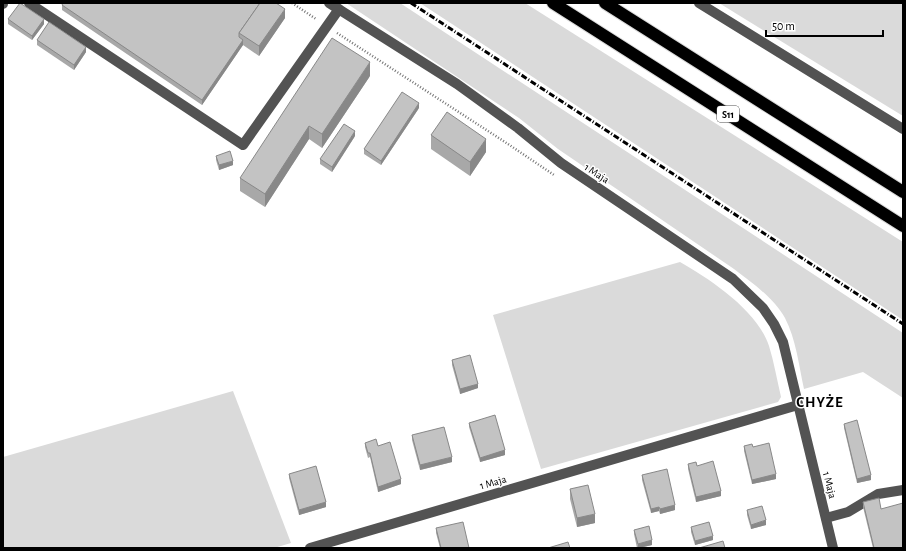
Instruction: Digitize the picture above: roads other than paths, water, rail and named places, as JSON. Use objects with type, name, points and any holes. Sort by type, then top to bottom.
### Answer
[{"type":"highway","name":"S11","points":[[553,3],[903,226]]},
{"type":"highway","name":"S11","points":[[605,3],[903,192]]},
{"type":"street","points":[[28,3],[243,145],[339,9]]},
{"type":"street","name":"1 Maja","points":[[329,3],[457,84],[518,128],[561,164],[733,279],[752,296],[774,324],[783,342],[833,548]]},
{"type":"street","points":[[699,3],[903,129]]},
{"type":"street","name":"1 Maja","points":[[310,548],[798,405]]},
{"type":"street","points":[[826,518],[848,512],[878,494],[903,490]]},
{"type":"railway","points":[[411,3],[903,324]]},
{"type":"district","name":"CHYŻE","points":[[820,402]]}]
